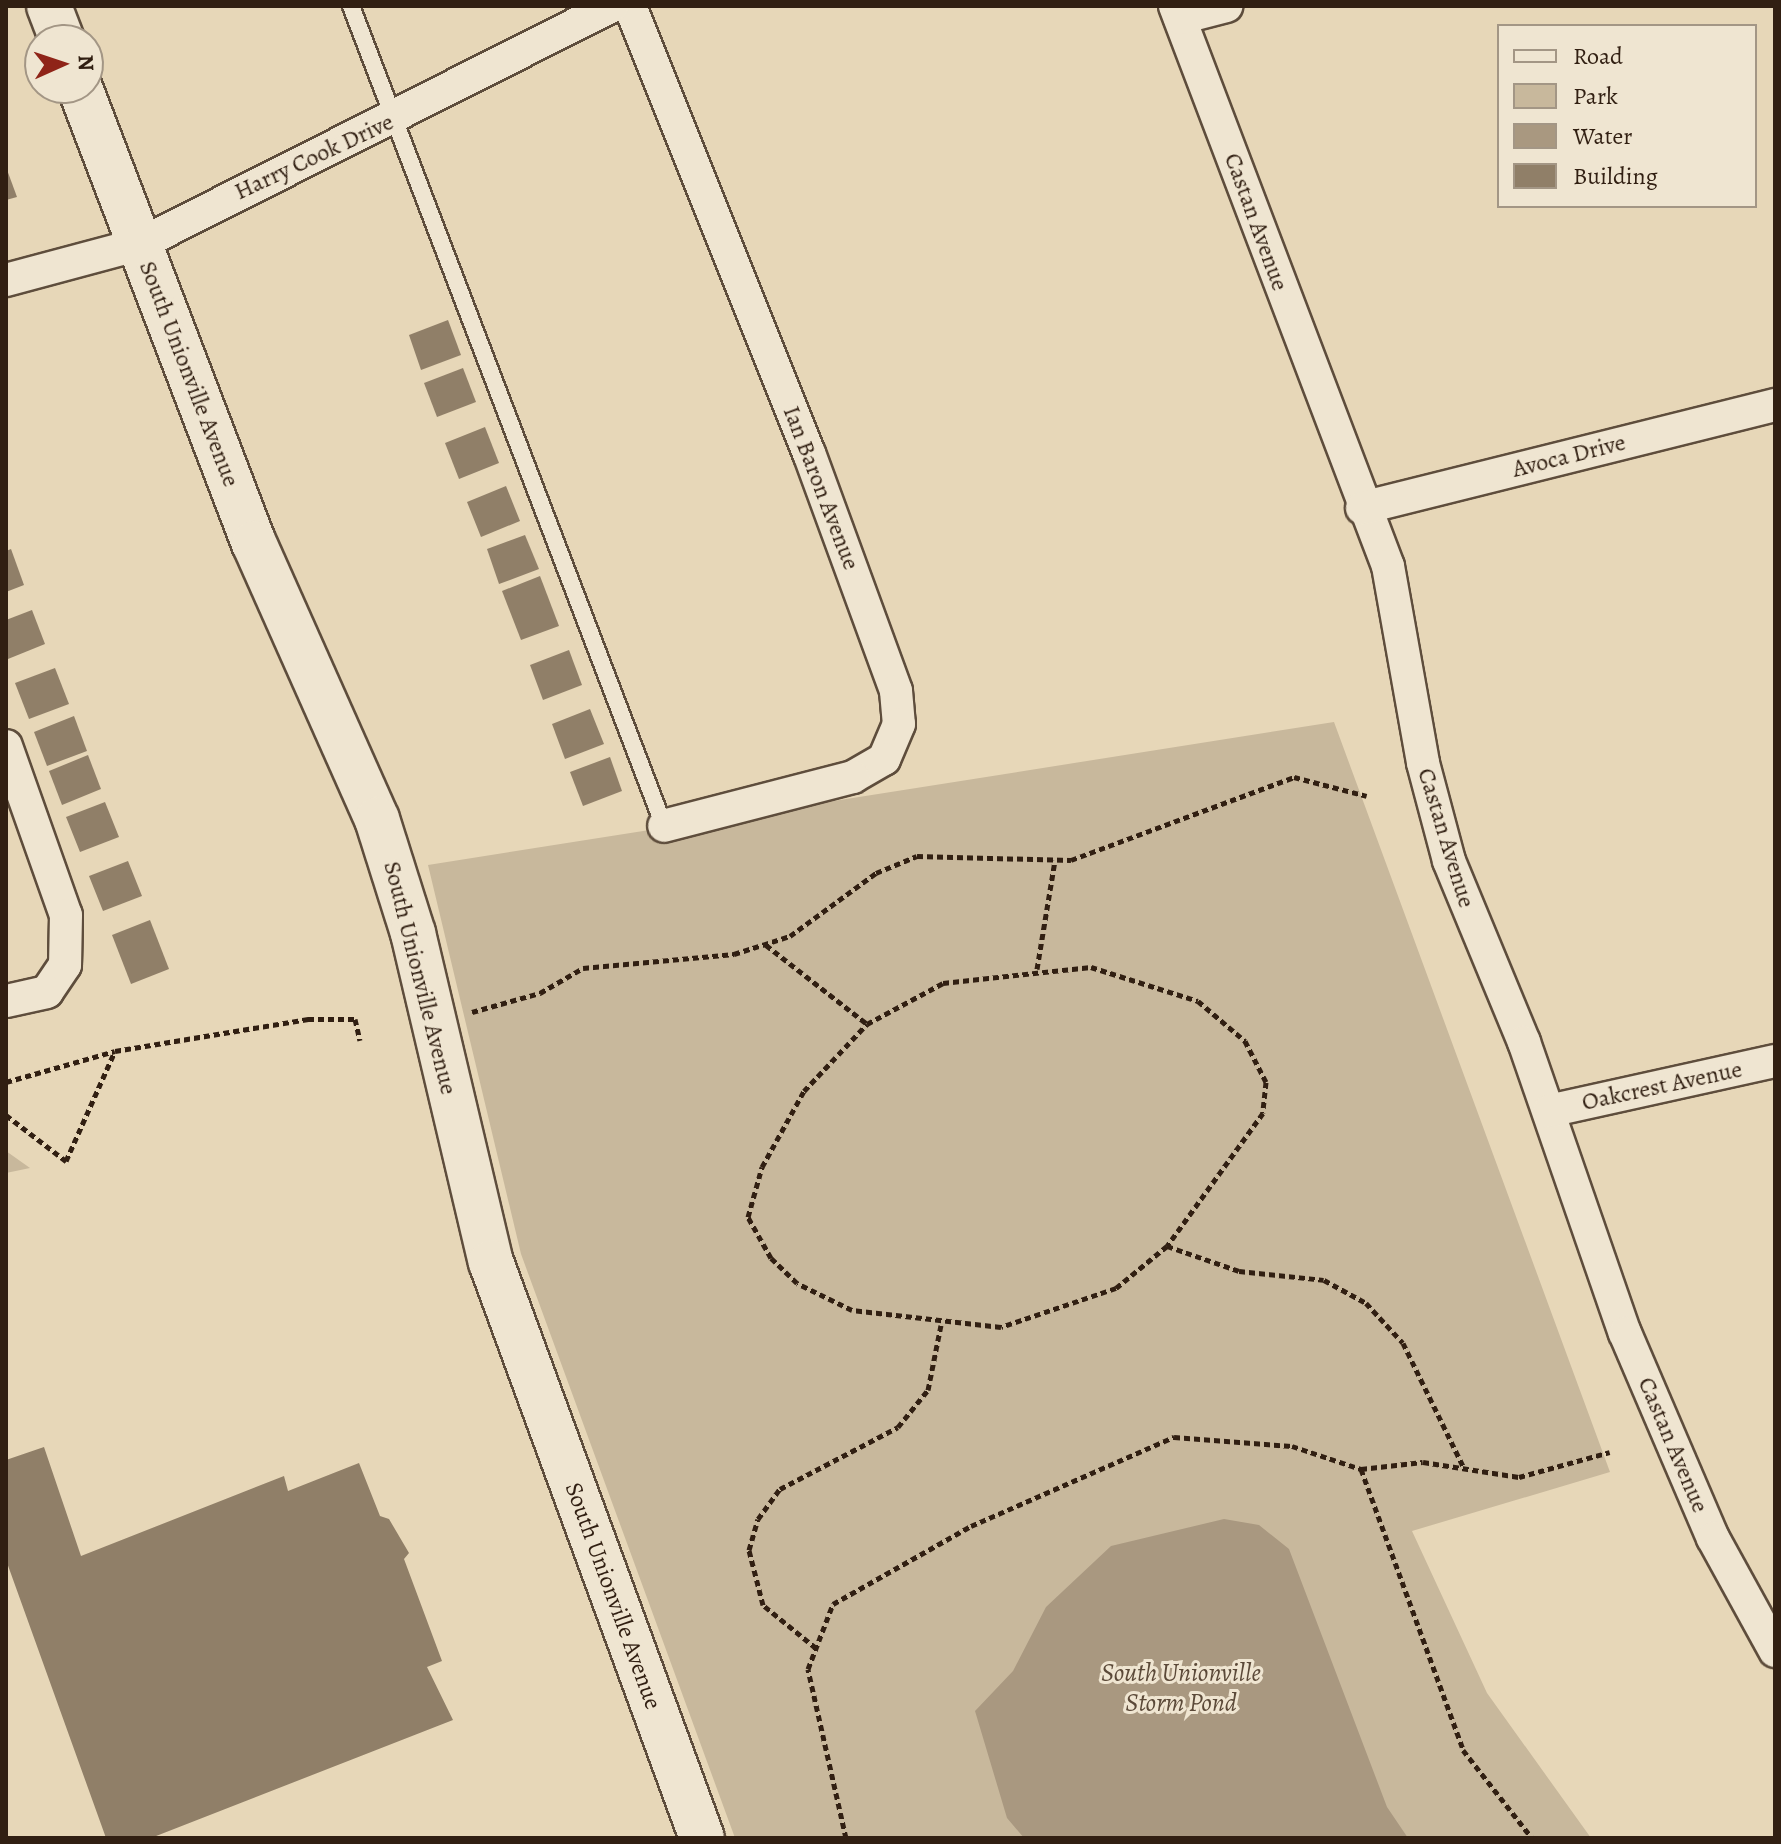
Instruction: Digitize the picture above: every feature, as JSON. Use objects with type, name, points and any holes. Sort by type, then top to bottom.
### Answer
[{"type":"street","name":"Harry Cook Drive","points":[[6,280],[140,244],[612,6]]},
{"type":"street","name":"Ian Baron Avenue","points":[[630,6],[809,453],[896,691],[899,724],[884,759],[853,777],[664,826]]},
{"type":"street","points":[[1178,12],[1226,6]]},
{"type":"street","name":"Castan Avenue","points":[[1178,12],[1400,611],[1423,763],[1449,861],[1549,1111],[1625,1333],[1713,1538],[1775,1651]]},
{"type":"street","name":"South Unionville Avenue","points":[[86,104],[254,543],[377,819],[413,933],[491,1262],[702,1838]]},
{"type":"street","name":"Avoca Drive","points":[[1362,508],[1775,405]]},
{"type":"street","points":[[6,746],[66,915],[65,965],[47,992],[6,1001]]},
{"type":"street","name":"Oakcrest Avenue","points":[[1549,1111],[1775,1061]]},
{"type":"lane","points":[[351,6],[664,826]]},
{"type":"path","points":[[467,1014],[540,993],[583,968],[734,954],[790,936],[876,873],[917,856],[1071,860],[1294,777],[1367,796]]},
{"type":"path","points":[[1037,969],[1055,860]]},
{"type":"path","points":[[765,944],[867,1024]]},
{"type":"path","points":[[1091,967],[1198,1001],[1245,1041],[1266,1082],[1263,1113],[1167,1246],[1116,1288],[1058,1312],[1001,1327],[941,1325],[852,1310],[797,1283],[754,1236],[748,1217],[762,1167],[804,1091],[867,1024],[943,983],[1037,969],[1091,967]]},
{"type":"path","points":[[6,1082],[115,1051],[308,1019],[355,1019],[360,1040]]},
{"type":"path","points":[[6,1115],[66,1161],[115,1051]]},
{"type":"path","points":[[1167,1246],[1239,1271],[1324,1280],[1366,1303],[1403,1343],[1464,1468]]},
{"type":"path","points":[[816,1648],[763,1605],[749,1550],[758,1519],[780,1489],[898,1427],[928,1390],[941,1325]]},
{"type":"path","points":[[846,1838],[808,1669],[833,1604],[971,1526],[1174,1437],[1292,1446],[1361,1469],[1423,1462],[1519,1477],[1610,1452]]},
{"type":"path","points":[[1361,1469],[1463,1750],[1532,1838]]},
{"type":"green space","points":[[1334,722],[1610,1472],[1412,1531],[1487,1693],[1591,1838],[735,1838],[521,1254],[428,865]]},
{"type":"green space","points":[[6,1151],[30,1168],[6,1173]]},
{"type":"water","name":"South Unionville Storm Pond","points":[[1224,1519],[1259,1525],[1289,1549],[1387,1807],[1408,1838],[1024,1838],[1007,1818],[975,1711],[1013,1671],[1046,1607],[1111,1546]]},
{"type":"building","points":[[6,167],[17,197],[6,200]]},
{"type":"building","points":[[448,320],[461,355],[421,370],[409,335]]},
{"type":"building","points":[[463,368],[476,402],[437,417],[424,383]]},
{"type":"building","points":[[485,427],[499,463],[459,479],[445,443]]},
{"type":"building","points":[[506,486],[520,521],[481,537],[467,502]]},
{"type":"building","points":[[525,535],[539,569],[499,584],[487,549]]},
{"type":"building","points":[[11,549],[24,585],[6,592],[6,551]]},
{"type":"building","points":[[540,576],[559,626],[521,640],[502,591]]},
{"type":"building","points":[[32,610],[45,644],[8,659],[6,620]]},
{"type":"building","points":[[569,650],[582,685],[543,700],[530,665]]},
{"type":"building","points":[[55,668],[69,704],[29,719],[15,683]]},
{"type":"building","points":[[590,709],[604,744],[565,759],[552,724]]},
{"type":"building","points":[[74,716],[87,751],[47,766],[34,732]]},
{"type":"building","points":[[88,755],[101,789],[62,805],[49,771]]},
{"type":"building","points":[[610,757],[622,791],[583,806],[570,772]]},
{"type":"building","points":[[105,802],[119,837],[80,852],[66,817]]},
{"type":"building","points":[[128,861],[142,896],[103,911],[89,876]]},
{"type":"building","points":[[150,920],[169,969],[131,984],[112,935]]},
{"type":"building","points":[[44,1447],[81,1556],[284,1476],[288,1491],[359,1463],[380,1516],[389,1519],[409,1553],[404,1559],[442,1661],[427,1667],[453,1720],[151,1838],[106,1838],[6,1560],[6,1460]]}]
